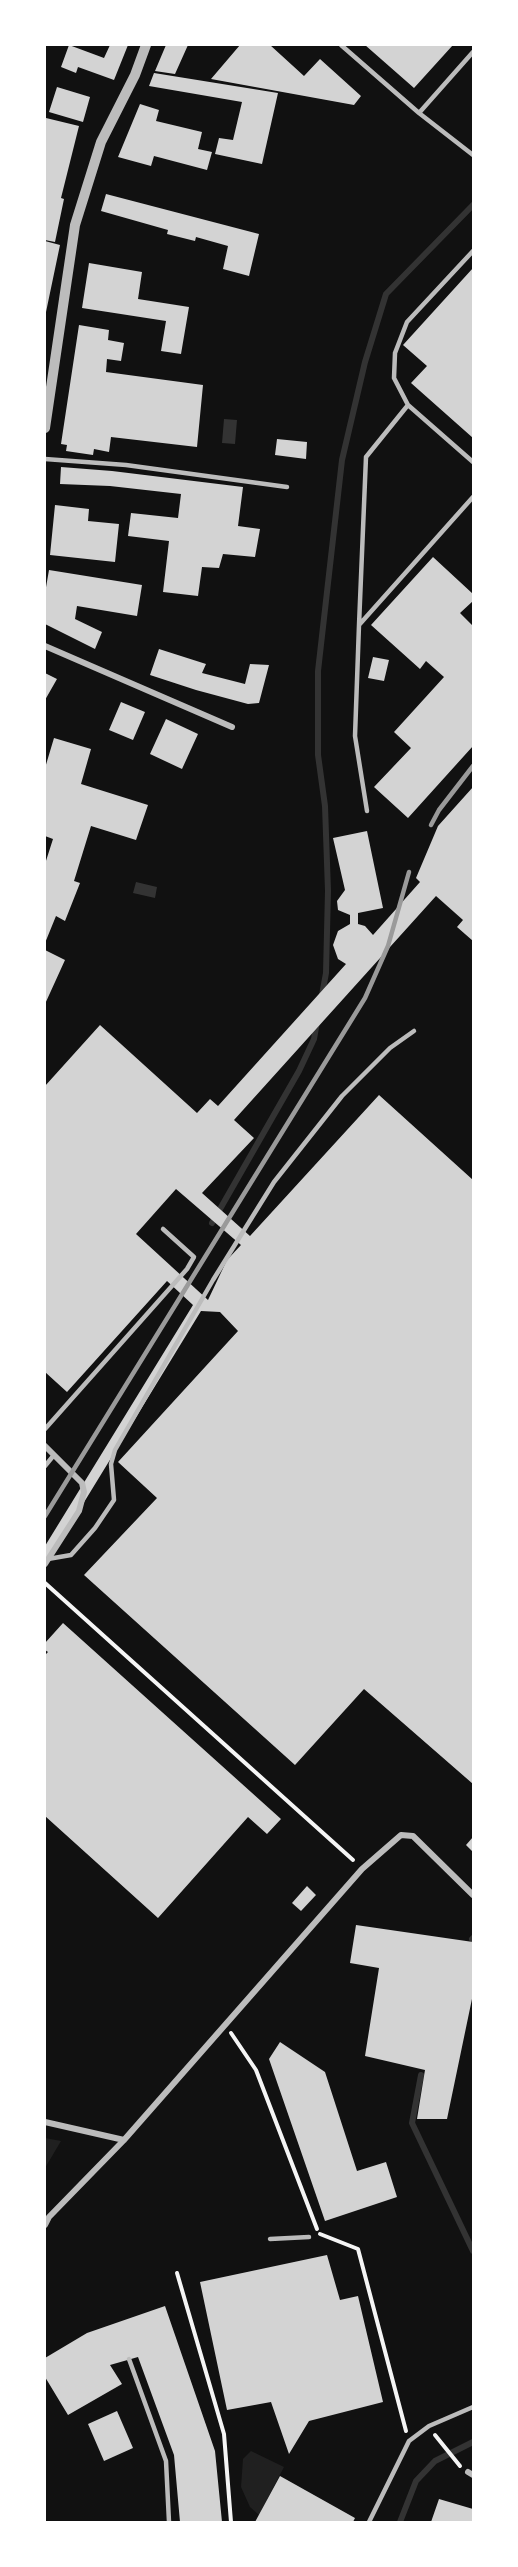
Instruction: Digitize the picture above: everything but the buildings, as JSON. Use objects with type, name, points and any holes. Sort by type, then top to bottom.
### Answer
[{"type":"street","points":[[45,428],[75,225],[101,142],[135,75],[146,45]]},
{"type":"street","points":[[45,646],[232,727]]},
{"type":"street","points":[[45,1446],[82,1484],[84,1492],[79,1511],[47,1561]]},
{"type":"street","points":[[45,2225],[49,2217],[124,2140],[362,1869],[401,1835],[413,1836],[473,1895]]},
{"type":"street","points":[[45,2122],[124,2140]]},
{"type":"lane","points":[[340,45],[419,113],[473,155]]},
{"type":"lane","points":[[419,113],[473,52]]},
{"type":"lane","points":[[473,251],[407,322],[395,353],[394,378],[408,405],[473,462]]},
{"type":"lane","points":[[367,811],[355,736],[366,457],[408,405]]},
{"type":"lane","points":[[45,459],[126,465],[286,487]]},
{"type":"lane","points":[[359,625],[473,497]]},
{"type":"lane","points":[[47,1561],[71,1555],[95,1528],[114,1500],[111,1464],[115,1450],[213,1280],[274,1182],[342,1096],[390,1048],[414,1031]]},
{"type":"lane","points":[[45,1429],[187,1269],[194,1257],[163,1229]]},
{"type":"lane","points":[[45,1466],[54,1455]]},
{"type":"lane","points":[[270,2239],[309,2237]]},
{"type":"lane","points":[[129,2360],[166,2461],[169,2522]]},
{"type":"lane","points":[[369,2522],[409,2441],[429,2426],[473,2408]]},
{"type":"path","points":[[45,1583],[362,1869]]},
{"type":"path","points":[[226,2025],[256,2070],[319,2233],[358,2248],[409,2441]]},
{"type":"path","points":[[177,2273],[224,2434],[231,2522]]},
{"type":"path","points":[[443,2446],[456,2463]]},
{"type":"shaded area","points":[[224,419],[237,420],[235,444],[222,443]]},
{"type":"shaded area","points":[[136,882],[157,887],[155,898],[133,893]]},
{"type":"shaded area","points":[[45,2138],[61,2141],[45,2168]]},
{"type":"shaded area","points":[[251,2451],[284,2467],[259,2515],[250,2507],[241,2487],[243,2459]]},
{"type":"waterway","points":[[322,995],[326,973],[328,891],[325,806],[318,755],[318,671],[342,460],[365,362],[386,294],[473,205]]},
{"type":"waterway","points":[[212,1223],[299,1071],[314,1039],[317,1022]]},
{"type":"waterway","points":[[421,2075],[412,2123],[473,2251]]},
{"type":"waterway","points":[[400,2522],[416,2481],[435,2461],[473,2442]]},
{"type":"railway","points":[[431,825],[439,810],[473,766]]},
{"type":"railway","points":[[45,1516],[365,998],[388,946],[409,872]]}]
